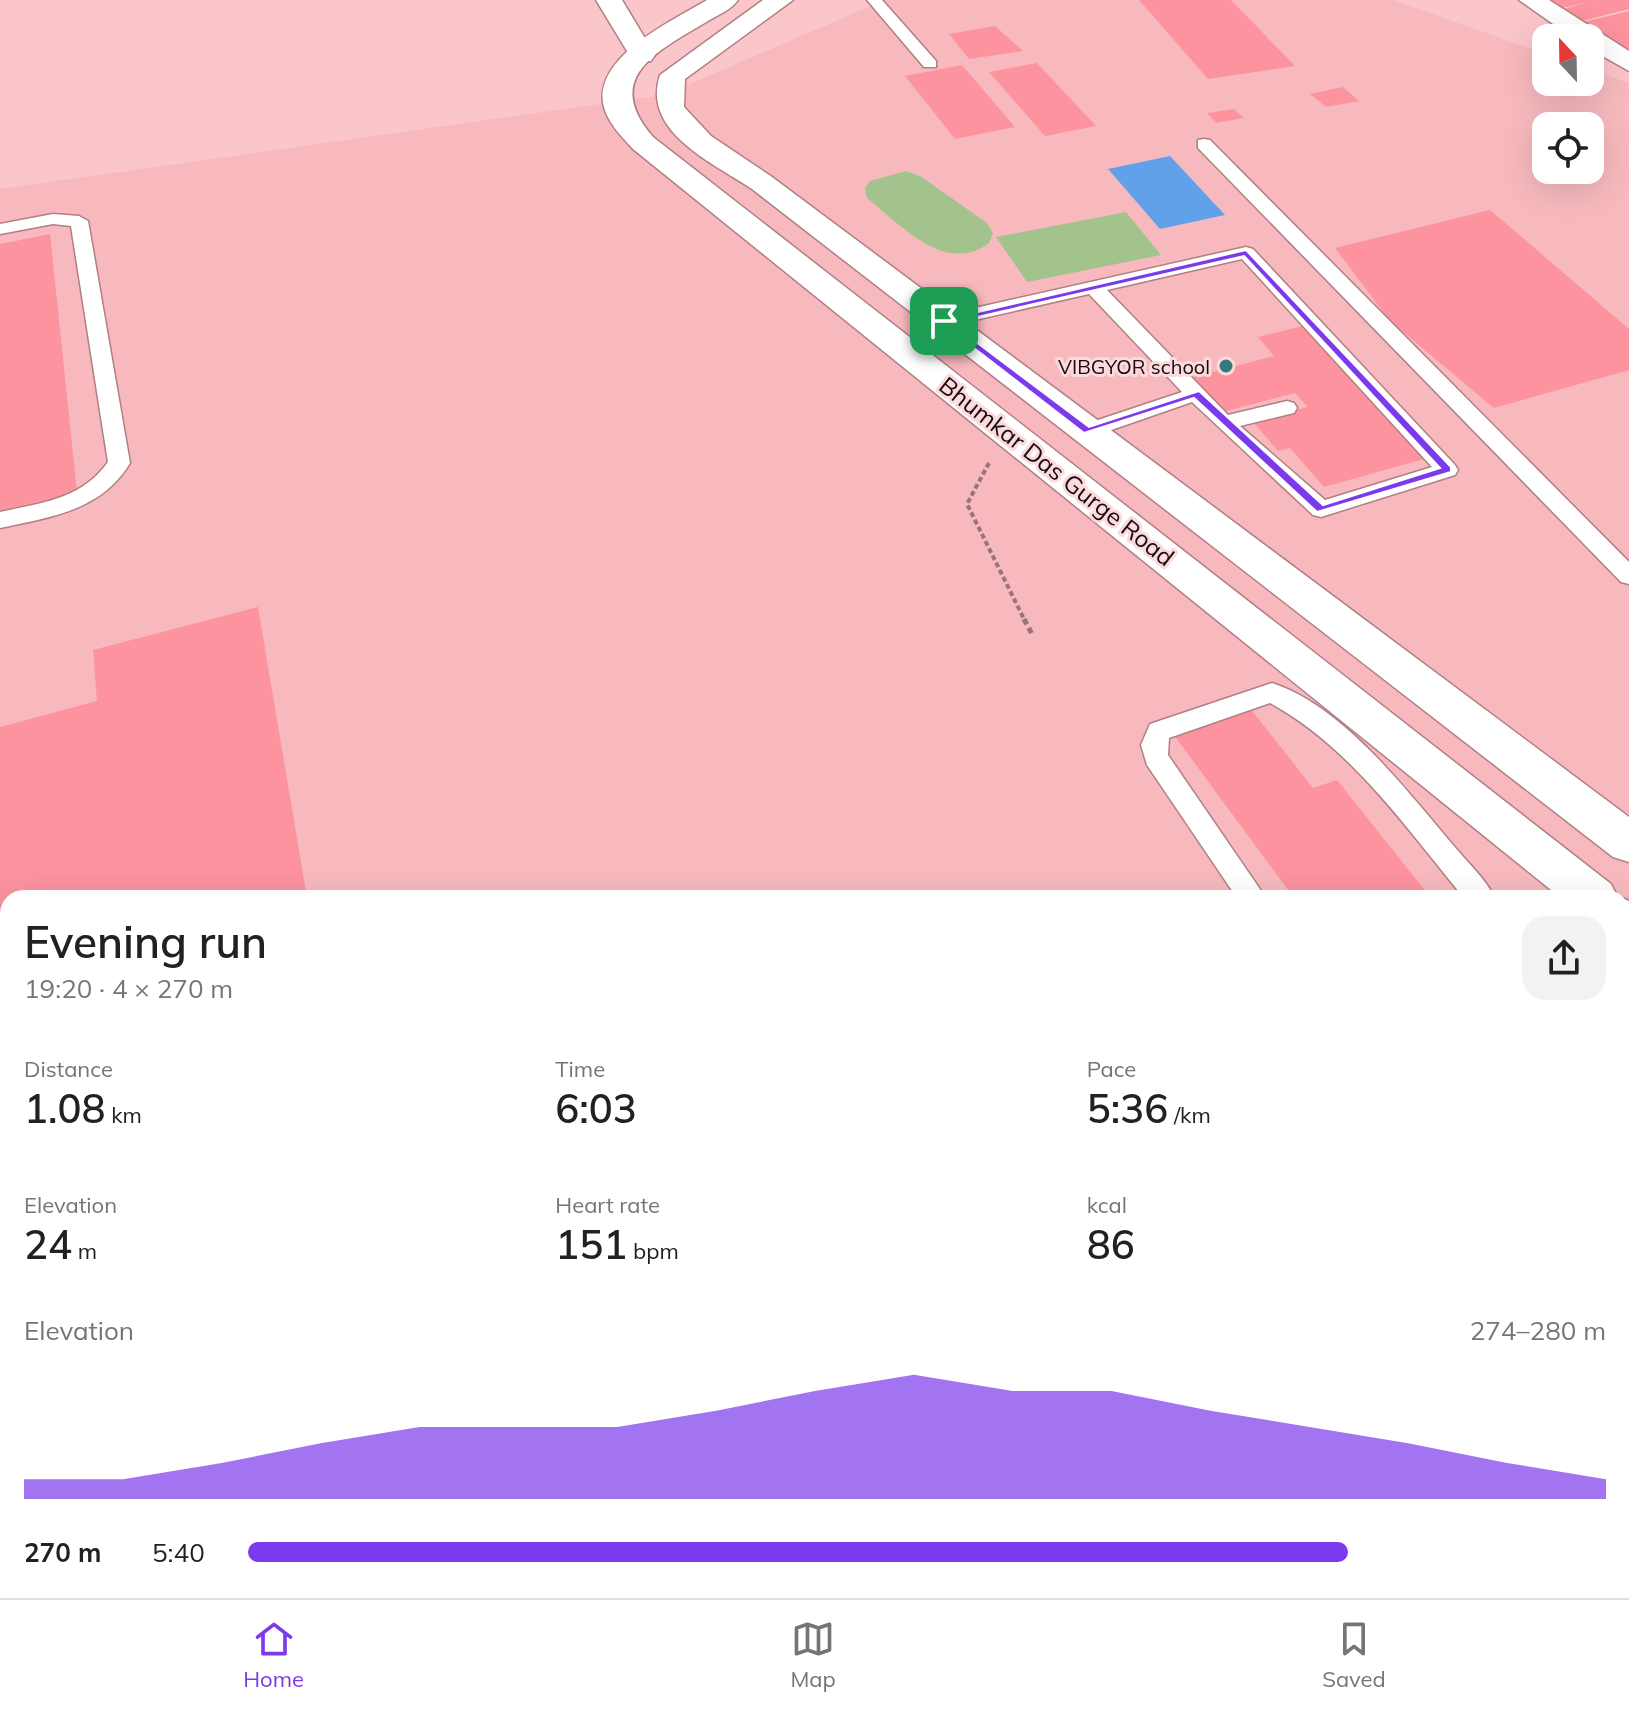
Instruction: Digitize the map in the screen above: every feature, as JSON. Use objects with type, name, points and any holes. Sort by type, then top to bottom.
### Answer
[{"type":"main road","points":[[609,0],[642,55],[673,75],[780,0]]},
{"type":"main road","name":"Bhumkar Das Gurge Road","points":[[725,0],[626,67],[617,93],[621,119],[648,150],[1585,890]]},
{"type":"main road","points":[[1532,0],[1629,63]]},
{"type":"main road","name":"Bhumkar Das Gurge Road","points":[[673,75],[667,92],[671,110],[692,134],[944,321],[1629,843]]},
{"type":"lane","points":[[874,0],[930,64]]},
{"type":"lane","points":[[1204,144],[1629,576]]},
{"type":"lane","points":[[0,229],[53,219],[79,221],[119,463],[108,483],[81,500],[0,520]]},
{"type":"lane","points":[[944,321],[1092,286],[1246,253],[1447,470],[1321,509],[1224,423],[1092,286]]},
{"type":"lane","points":[[1087,431],[1196,394]]},
{"type":"lane","points":[[1224,423],[1287,408]]},
{"type":"lane","points":[[1247,890],[1156,758],[1154,745],[1159,731],[1272,693],[1287,699],[1357,756],[1474,890]]},
{"type":"path","points":[[1006,431],[967,504],[1033,636]]},
{"type":"shaded area","points":[[885,0],[1393,0],[1532,49],[1532,96],[1604,96],[1604,74],[1629,83],[1629,890],[0,890],[0,189],[664,95]]},
{"type":"green space","points":[[906,171],[920,176],[987,223],[993,233],[989,243],[973,252],[956,254],[940,250],[909,233],[867,198],[865,188],[870,181]]},
{"type":"green space","points":[[1126,212],[1161,255],[1027,282],[996,237]]},
{"type":"water","points":[[1170,156],[1225,215],[1160,229],[1108,169]]},
{"type":"building","points":[[1139,0],[1231,0],[1295,66],[1208,79]]},
{"type":"building","points":[[1544,0],[1593,0],[1593,1],[1558,9]]},
{"type":"building","points":[[1595,0],[1629,0],[1629,9],[1578,22],[1560,10]]},
{"type":"building","points":[[1629,11],[1629,55],[1604,39],[1604,24],[1579,23]]},
{"type":"building","points":[[995,26],[1023,51],[969,59],[949,34]]},
{"type":"building","points":[[1037,63],[1096,126],[1045,136],[989,72]]},
{"type":"building","points":[[962,65],[1015,127],[955,139],[905,76]]},
{"type":"building","points":[[1343,87],[1359,101],[1326,107],[1310,94]]},
{"type":"building","points":[[1234,109],[1244,118],[1216,123],[1207,113]]},
{"type":"building","points":[[1490,210],[1629,329],[1629,370],[1494,408],[1390,321],[1335,248]]},
{"type":"building","points":[[50,234],[77,492],[0,511],[0,244]]},
{"type":"building","points":[[1307,325],[1431,457],[1324,487],[1290,448],[1278,451],[1253,422],[1308,407],[1295,393],[1219,413],[1190,378],[1274,356],[1258,337]]},
{"type":"building","points":[[258,607],[306,890],[0,890],[0,727],[97,701],[93,650]]},
{"type":"building","points":[[1246,703],[1313,788],[1337,780],[1425,890],[1288,890],[1171,731]]},
{"type":"place","name":"VIBGYOR school","points":[[1226,366]]},
{"type":"route","points":[[1246,253],[1447,470],[1321,509],[1196,394],[1087,431],[944,321],[1195,262],[1246,253]]}]
